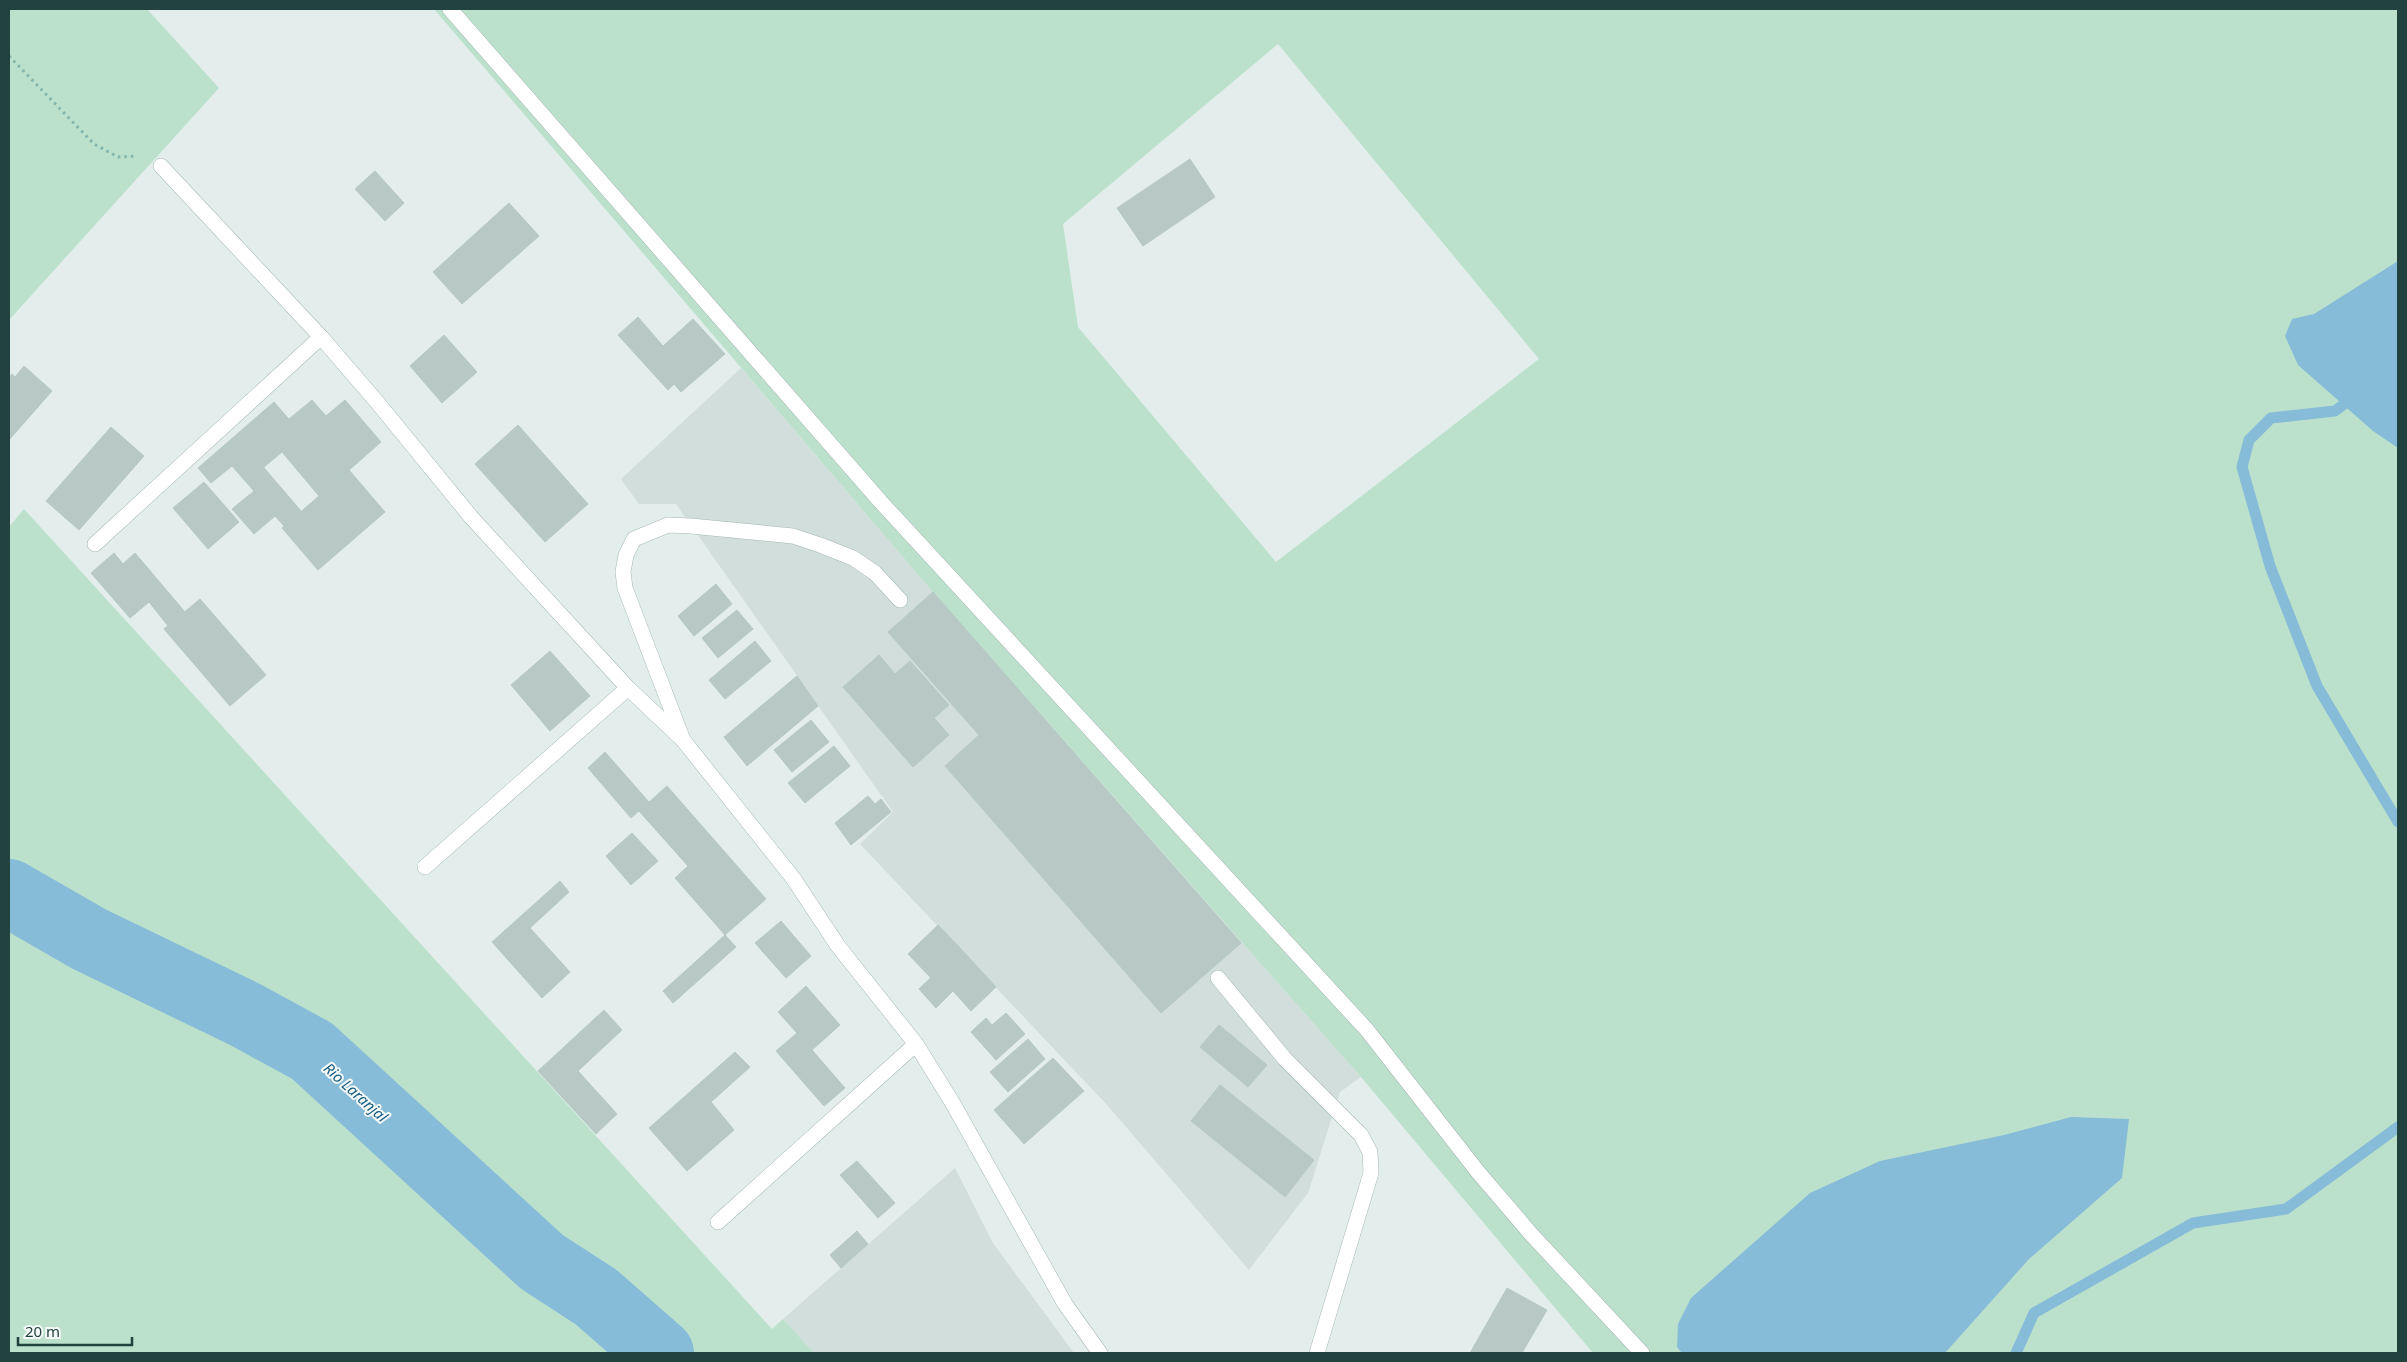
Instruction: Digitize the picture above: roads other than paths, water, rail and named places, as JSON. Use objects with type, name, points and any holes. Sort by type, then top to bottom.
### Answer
[{"type":"street","points":[[450,9],[880,501],[1367,1030],[1507,1207],[1642,1353]]},
{"type":"street","points":[[161,166],[321,337],[471,517],[628,688],[683,740],[793,878],[838,946],[916,1044],[952,1102],[1065,1304],[1100,1353]]},
{"type":"street","points":[[95,544],[321,337]]},
{"type":"street","points":[[683,740],[625,588],[623,572],[626,555],[634,540],[668,525],[793,536],[853,558],[875,573],[900,600]]},
{"type":"street","points":[[426,867],[628,688]]},
{"type":"street","points":[[1218,978],[1285,1059],[1361,1135],[1370,1152],[1371,1173],[1317,1353]]},
{"type":"street","points":[[718,1222],[916,1044]]},
{"type":"water","points":[[2398,261],[2398,448],[2373,431],[2298,365],[2285,336],[2292,319],[2314,314]]},
{"type":"water","points":[[2071,1117],[2129,1119],[2122,1178],[2029,1259],[1945,1353],[1682,1353],[1677,1347],[1678,1324],[1691,1298],[1810,1193],[1880,1161],[2004,1135]]},
{"type":"waterway","points":[[2356,395],[2335,411],[2271,418],[2249,440],[2242,467],[2270,566],[2317,686],[2398,822]]},
{"type":"waterway","name":"Rio Laranjal","points":[[9,893],[89,939],[246,1015],[312,1051],[542,1262],[596,1297],[660,1353]]},
{"type":"waterway","points":[[2016,1353],[2034,1313],[2193,1223],[2286,1209],[2398,1127]]}]
